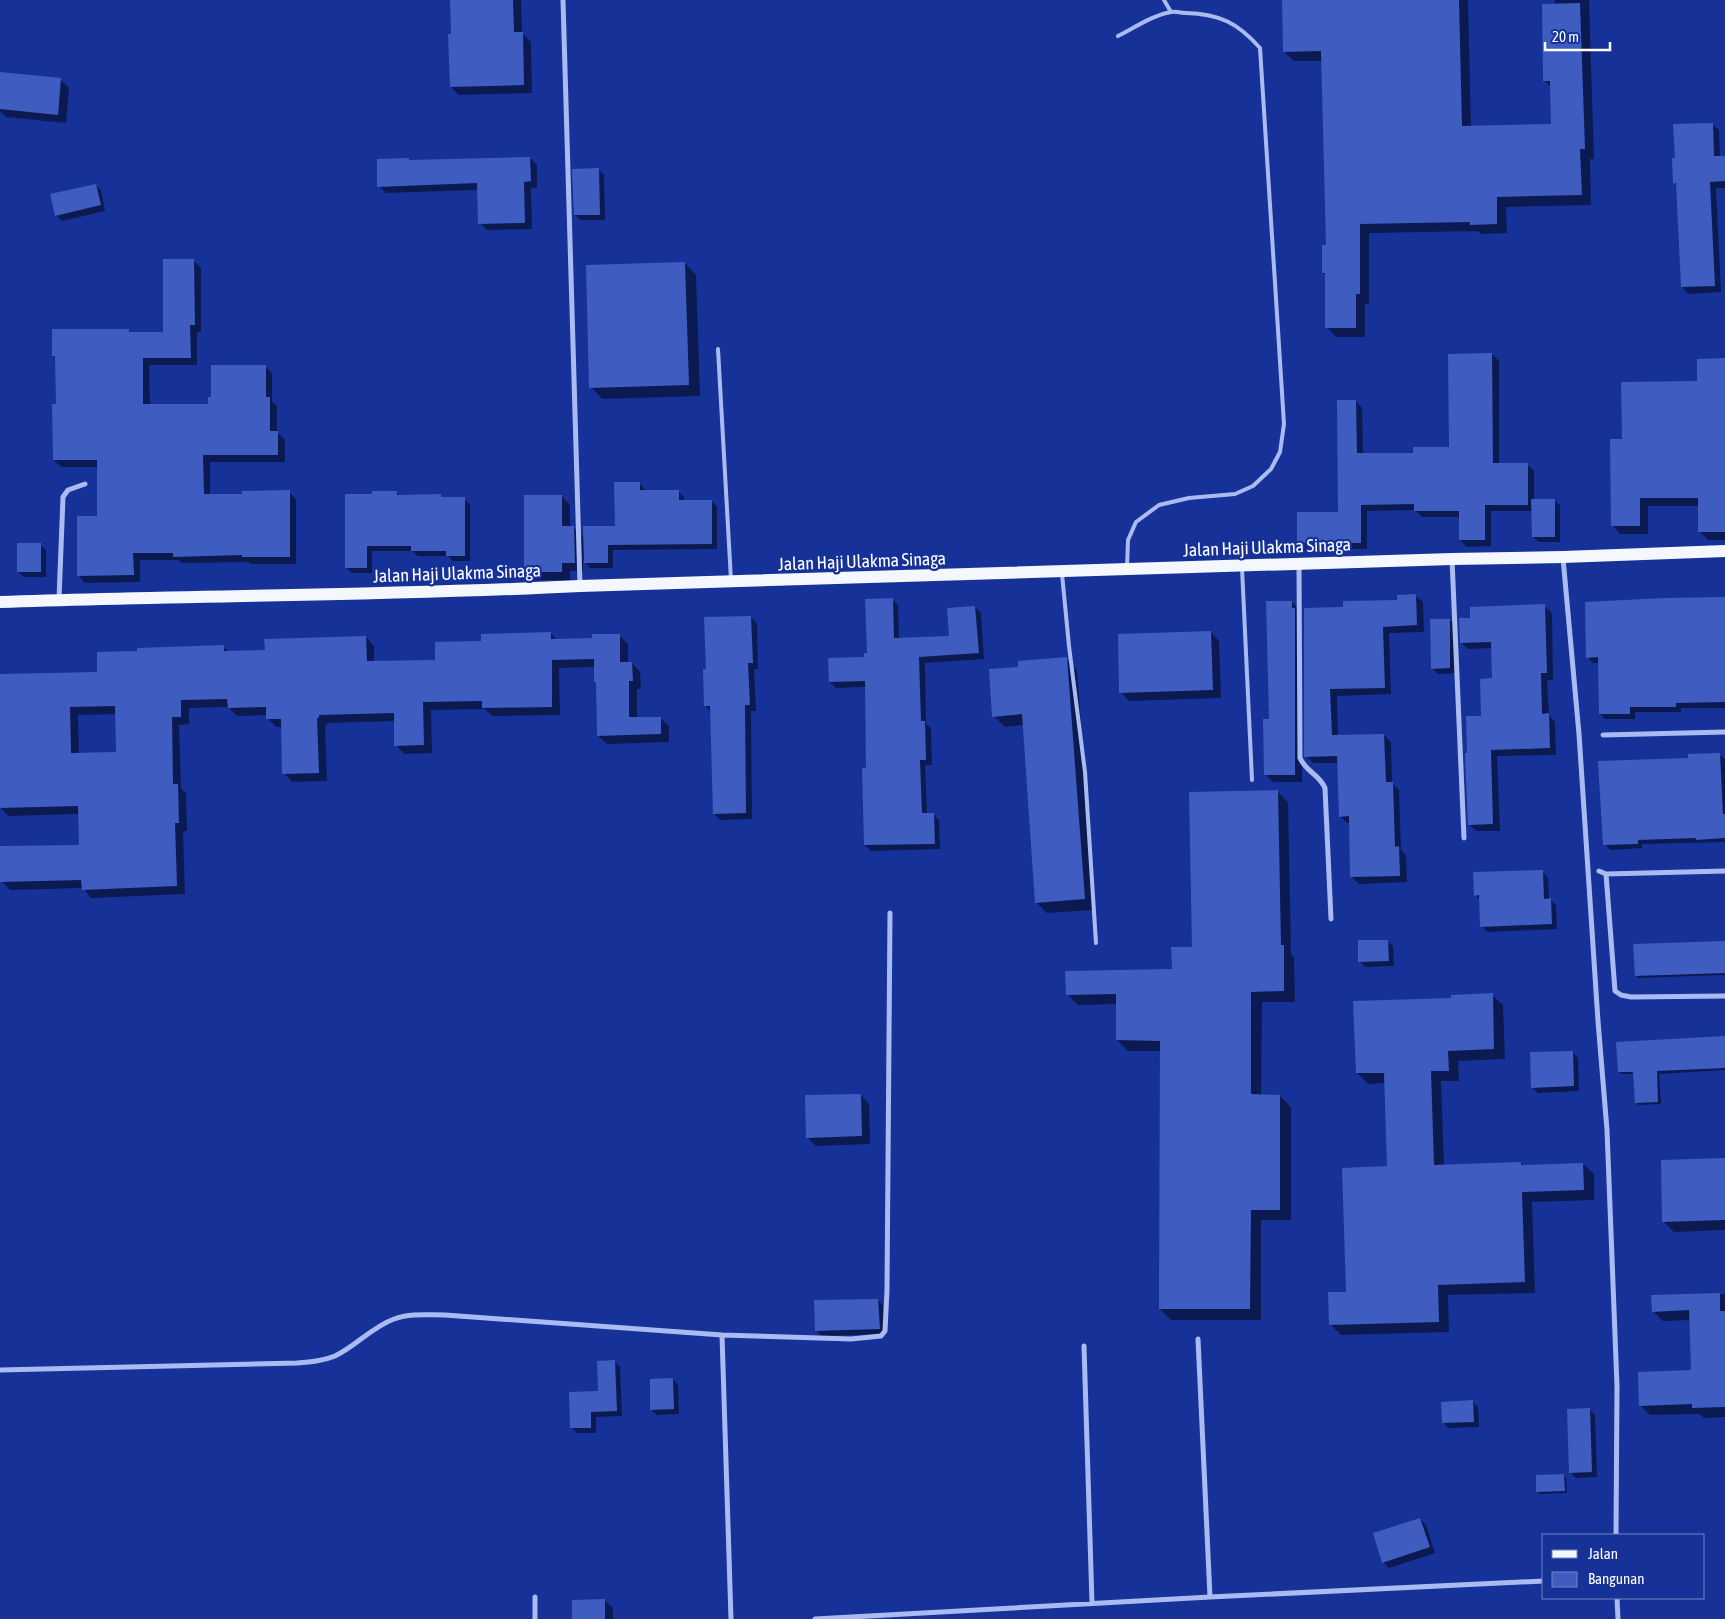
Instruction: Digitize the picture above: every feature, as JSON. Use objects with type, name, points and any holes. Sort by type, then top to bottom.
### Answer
[{"type":"main road","name":"Jalan Haji Ulakma Sinaga","points":[[0,602],[490,591],[580,586],[1725,551]]},
{"type":"street","points":[[562,0],[580,586]]},
{"type":"street","points":[[59,600],[63,497],[68,490],[85,484]]},
{"type":"street","points":[[1563,557],[1579,734],[1607,1130],[1617,1386],[1616,1534]]},
{"type":"street","points":[[1452,559],[1464,838]]},
{"type":"street","points":[[1299,564],[1300,758],[1303,766],[1321,781],[1325,788],[1331,919]]},
{"type":"street","points":[[1603,735],[1725,732]]},
{"type":"street","points":[[1599,871],[1606,874],[1725,871]]},
{"type":"street","points":[[1606,874],[1615,991],[1630,997],[1725,996]]},
{"type":"street","points":[[0,1370],[316,1361],[335,1356],[395,1319],[444,1314],[722,1335],[851,1339],[877,1338],[885,1331],[887,1290],[890,913]]},
{"type":"street","points":[[722,1335],[731,1619]]},
{"type":"street","points":[[1198,1339],[1210,1597]]},
{"type":"street","points":[[1084,1346],[1092,1603]]},
{"type":"street","points":[[816,1619],[1092,1603],[1542,1581]]},
{"type":"street","points":[[535,1597],[535,1619]]},
{"type":"street","points":[[1617,1599],[1618,1619]]},
{"type":"lane","points":[[1164,0],[1171,12]]},
{"type":"lane","points":[[1118,36],[1146,21],[1171,12],[1194,13],[1222,18],[1248,33],[1260,48],[1284,424],[1280,452],[1271,469],[1253,486],[1235,494],[1189,498],[1159,505],[1136,522],[1128,540],[1127,570]]},
{"type":"lane","points":[[718,349],[731,582]]},
{"type":"lane","points":[[1242,566],[1252,780]]},
{"type":"lane","points":[[1062,572],[1069,646],[1085,772],[1096,943]]},
{"type":"building","points":[[450,0],[513,0],[514,32],[523,32],[524,85],[450,87],[448,34],[451,34]]},
{"type":"building","points":[[1282,0],[1459,0],[1462,126],[1551,124],[1550,81],[1543,81],[1542,4],[1580,3],[1585,149],[1580,149],[1582,195],[1497,197],[1497,224],[1470,225],[1470,222],[1360,224],[1360,294],[1356,294],[1356,328],[1325,328],[1325,273],[1322,273],[1322,245],[1326,245],[1321,51],[1283,52]]},
{"type":"building","points":[[0,72],[61,78],[58,115],[0,109]]},
{"type":"building","points":[[1713,123],[1714,156],[1725,156],[1725,181],[1710,182],[1715,286],[1681,287],[1676,183],[1673,184],[1672,158],[1675,158],[1673,124]]},
{"type":"building","points":[[530,157],[531,181],[524,182],[525,223],[478,224],[477,183],[377,187],[377,159]]},
{"type":"building","points":[[599,168],[600,215],[574,215],[572,169]]},
{"type":"building","points":[[96,184],[101,205],[55,216],[50,194]]},
{"type":"building","points":[[163,259],[194,259],[195,325],[190,325],[191,358],[143,358],[143,404],[208,404],[208,397],[211,397],[211,365],[266,365],[266,397],[270,397],[270,431],[278,431],[278,455],[203,455],[204,494],[242,494],[242,491],[290,490],[290,557],[242,557],[242,555],[173,557],[173,553],[133,553],[134,575],[77,576],[77,516],[97,516],[97,460],[53,460],[52,404],[56,404],[55,356],[52,356],[52,329],[129,329],[129,332],[163,332]]},
{"type":"building","points":[[685,262],[689,385],[589,388],[586,265]]},
{"type":"building","points":[[1492,353],[1493,463],[1528,463],[1528,505],[1485,505],[1485,540],[1459,540],[1459,511],[1414,511],[1414,504],[1361,505],[1361,543],[1297,543],[1297,512],[1338,512],[1337,400],[1356,400],[1357,453],[1413,453],[1413,447],[1449,447],[1448,354]]},
{"type":"building","points":[[1725,358],[1725,532],[1698,532],[1698,498],[1640,498],[1640,526],[1611,526],[1610,439],[1622,439],[1621,382],[1697,381],[1697,359]]},
{"type":"building","points":[[614,482],[640,482],[640,490],[679,490],[679,500],[712,500],[712,544],[608,545],[608,563],[584,563],[583,526],[615,526]]},
{"type":"building","points":[[372,491],[397,491],[397,495],[441,494],[441,497],[465,497],[465,556],[446,556],[446,551],[411,551],[411,546],[367,546],[367,568],[345,568],[345,494],[372,494]]},
{"type":"building","points":[[524,495],[562,495],[562,526],[574,526],[575,563],[562,563],[562,572],[524,572]]},
{"type":"building","points":[[1531,499],[1555,499],[1555,537],[1532,537]]},
{"type":"building","points":[[17,543],[41,543],[41,572],[17,572]]},
{"type":"building","points":[[1416,594],[1417,625],[1383,627],[1385,688],[1330,689],[1332,735],[1384,734],[1386,782],[1393,782],[1395,847],[1399,846],[1400,876],[1350,877],[1349,816],[1339,817],[1337,756],[1304,757],[1304,608],[1343,607],[1343,601],[1397,600],[1397,595]]},
{"type":"building","points":[[1725,597],[1725,702],[1676,703],[1676,707],[1630,707],[1630,714],[1599,714],[1598,657],[1586,658],[1585,602]]},
{"type":"building","points":[[893,598],[894,638],[949,636],[947,608],[975,606],[979,653],[919,657],[921,721],[925,721],[926,760],[920,760],[922,813],[934,813],[935,844],[864,845],[862,768],[866,768],[865,681],[829,682],[828,658],[864,657],[864,653],[867,653],[865,599]]},
{"type":"building","points":[[1266,601],[1292,601],[1292,608],[1295,608],[1295,775],[1264,775],[1263,719],[1269,719]]},
{"type":"building","points":[[1545,604],[1547,673],[1541,673],[1542,714],[1549,713],[1550,748],[1491,750],[1493,824],[1468,825],[1465,753],[1467,753],[1466,716],[1481,716],[1480,679],[1492,678],[1491,642],[1460,643],[1459,618],[1470,618],[1470,607]]},
{"type":"building","points":[[751,616],[753,663],[748,663],[750,705],[745,705],[746,813],[713,814],[710,706],[704,706],[703,669],[706,669],[704,617]]},
{"type":"building","points":[[1430,619],[1450,619],[1450,668],[1431,669]]},
{"type":"building","points":[[1211,631],[1213,690],[1119,693],[1118,634]]},
{"type":"building","points":[[551,632],[551,639],[592,638],[592,634],[620,634],[620,662],[632,662],[633,681],[629,681],[629,717],[661,717],[661,734],[597,736],[594,659],[552,660],[552,707],[482,708],[482,701],[423,702],[424,745],[394,746],[394,713],[319,715],[319,718],[317,718],[319,773],[282,774],[281,719],[266,719],[266,707],[228,708],[227,699],[181,700],[181,717],[172,717],[173,784],[178,784],[179,823],[175,823],[177,886],[82,890],[81,880],[0,882],[0,846],[79,845],[78,806],[0,808],[0,674],[97,672],[97,652],[137,651],[137,648],[224,645],[224,651],[265,650],[264,639],[366,636],[367,661],[435,660],[435,642],[481,641],[481,634]],"holes":[[[115,706],[116,752],[71,753],[70,707]]]},
{"type":"building","points":[[1067,657],[1085,899],[1035,903],[1022,714],[992,717],[989,669],[1018,667],[1018,661]]},
{"type":"building","points":[[1720,753],[1725,838],[1638,840],[1638,844],[1603,845],[1598,761],[1688,758],[1688,754]]},
{"type":"building","points":[[1278,790],[1281,945],[1284,945],[1284,991],[1251,992],[1251,1094],[1280,1095],[1280,1210],[1251,1210],[1250,1309],[1159,1309],[1160,1041],[1116,1040],[1116,994],[1066,995],[1065,971],[1172,969],[1171,947],[1192,947],[1189,792]]},
{"type":"building","points":[[1543,870],[1544,899],[1551,898],[1552,924],[1480,927],[1479,895],[1474,896],[1473,872]]},
{"type":"building","points":[[1358,940],[1388,940],[1389,961],[1358,962]]},
{"type":"building","points":[[1725,941],[1725,973],[1635,976],[1633,944]]},
{"type":"building","points":[[1493,993],[1494,1049],[1448,1051],[1449,1071],[1431,1071],[1434,1165],[1521,1162],[1521,1165],[1583,1163],[1584,1190],[1522,1192],[1525,1282],[1438,1285],[1439,1322],[1329,1325],[1328,1292],[1346,1292],[1342,1168],[1387,1166],[1384,1073],[1356,1073],[1353,1001],[1451,998],[1451,995]]},
{"type":"building","points":[[1725,1036],[1725,1068],[1657,1071],[1658,1102],[1635,1103],[1633,1072],[1618,1072],[1616,1042]]},
{"type":"building","points":[[1573,1051],[1574,1086],[1531,1088],[1530,1052]]},
{"type":"building","points":[[861,1094],[862,1136],[806,1138],[805,1095]]},
{"type":"building","points":[[1725,1158],[1725,1220],[1662,1222],[1661,1160]]},
{"type":"building","points":[[1720,1293],[1720,1311],[1725,1311],[1725,1407],[1692,1408],[1692,1404],[1639,1406],[1638,1372],[1691,1370],[1689,1310],[1652,1312],[1651,1295]]},
{"type":"building","points":[[878,1299],[880,1329],[815,1331],[814,1300]]},
{"type":"building","points":[[615,1360],[617,1411],[591,1412],[591,1428],[570,1428],[569,1392],[598,1391],[597,1361]]},
{"type":"building","points":[[673,1378],[674,1409],[650,1410],[650,1379]]},
{"type":"building","points":[[1473,1400],[1474,1422],[1442,1423],[1441,1402]]},
{"type":"building","points":[[1590,1408],[1592,1472],[1569,1473],[1567,1409]]},
{"type":"building","points":[[1564,1474],[1565,1491],[1536,1492],[1536,1475]]},
{"type":"building","points":[[1420,1518],[1430,1547],[1382,1563],[1373,1533]]},
{"type":"building","points":[[605,1599],[605,1619],[572,1619],[572,1600]]}]
